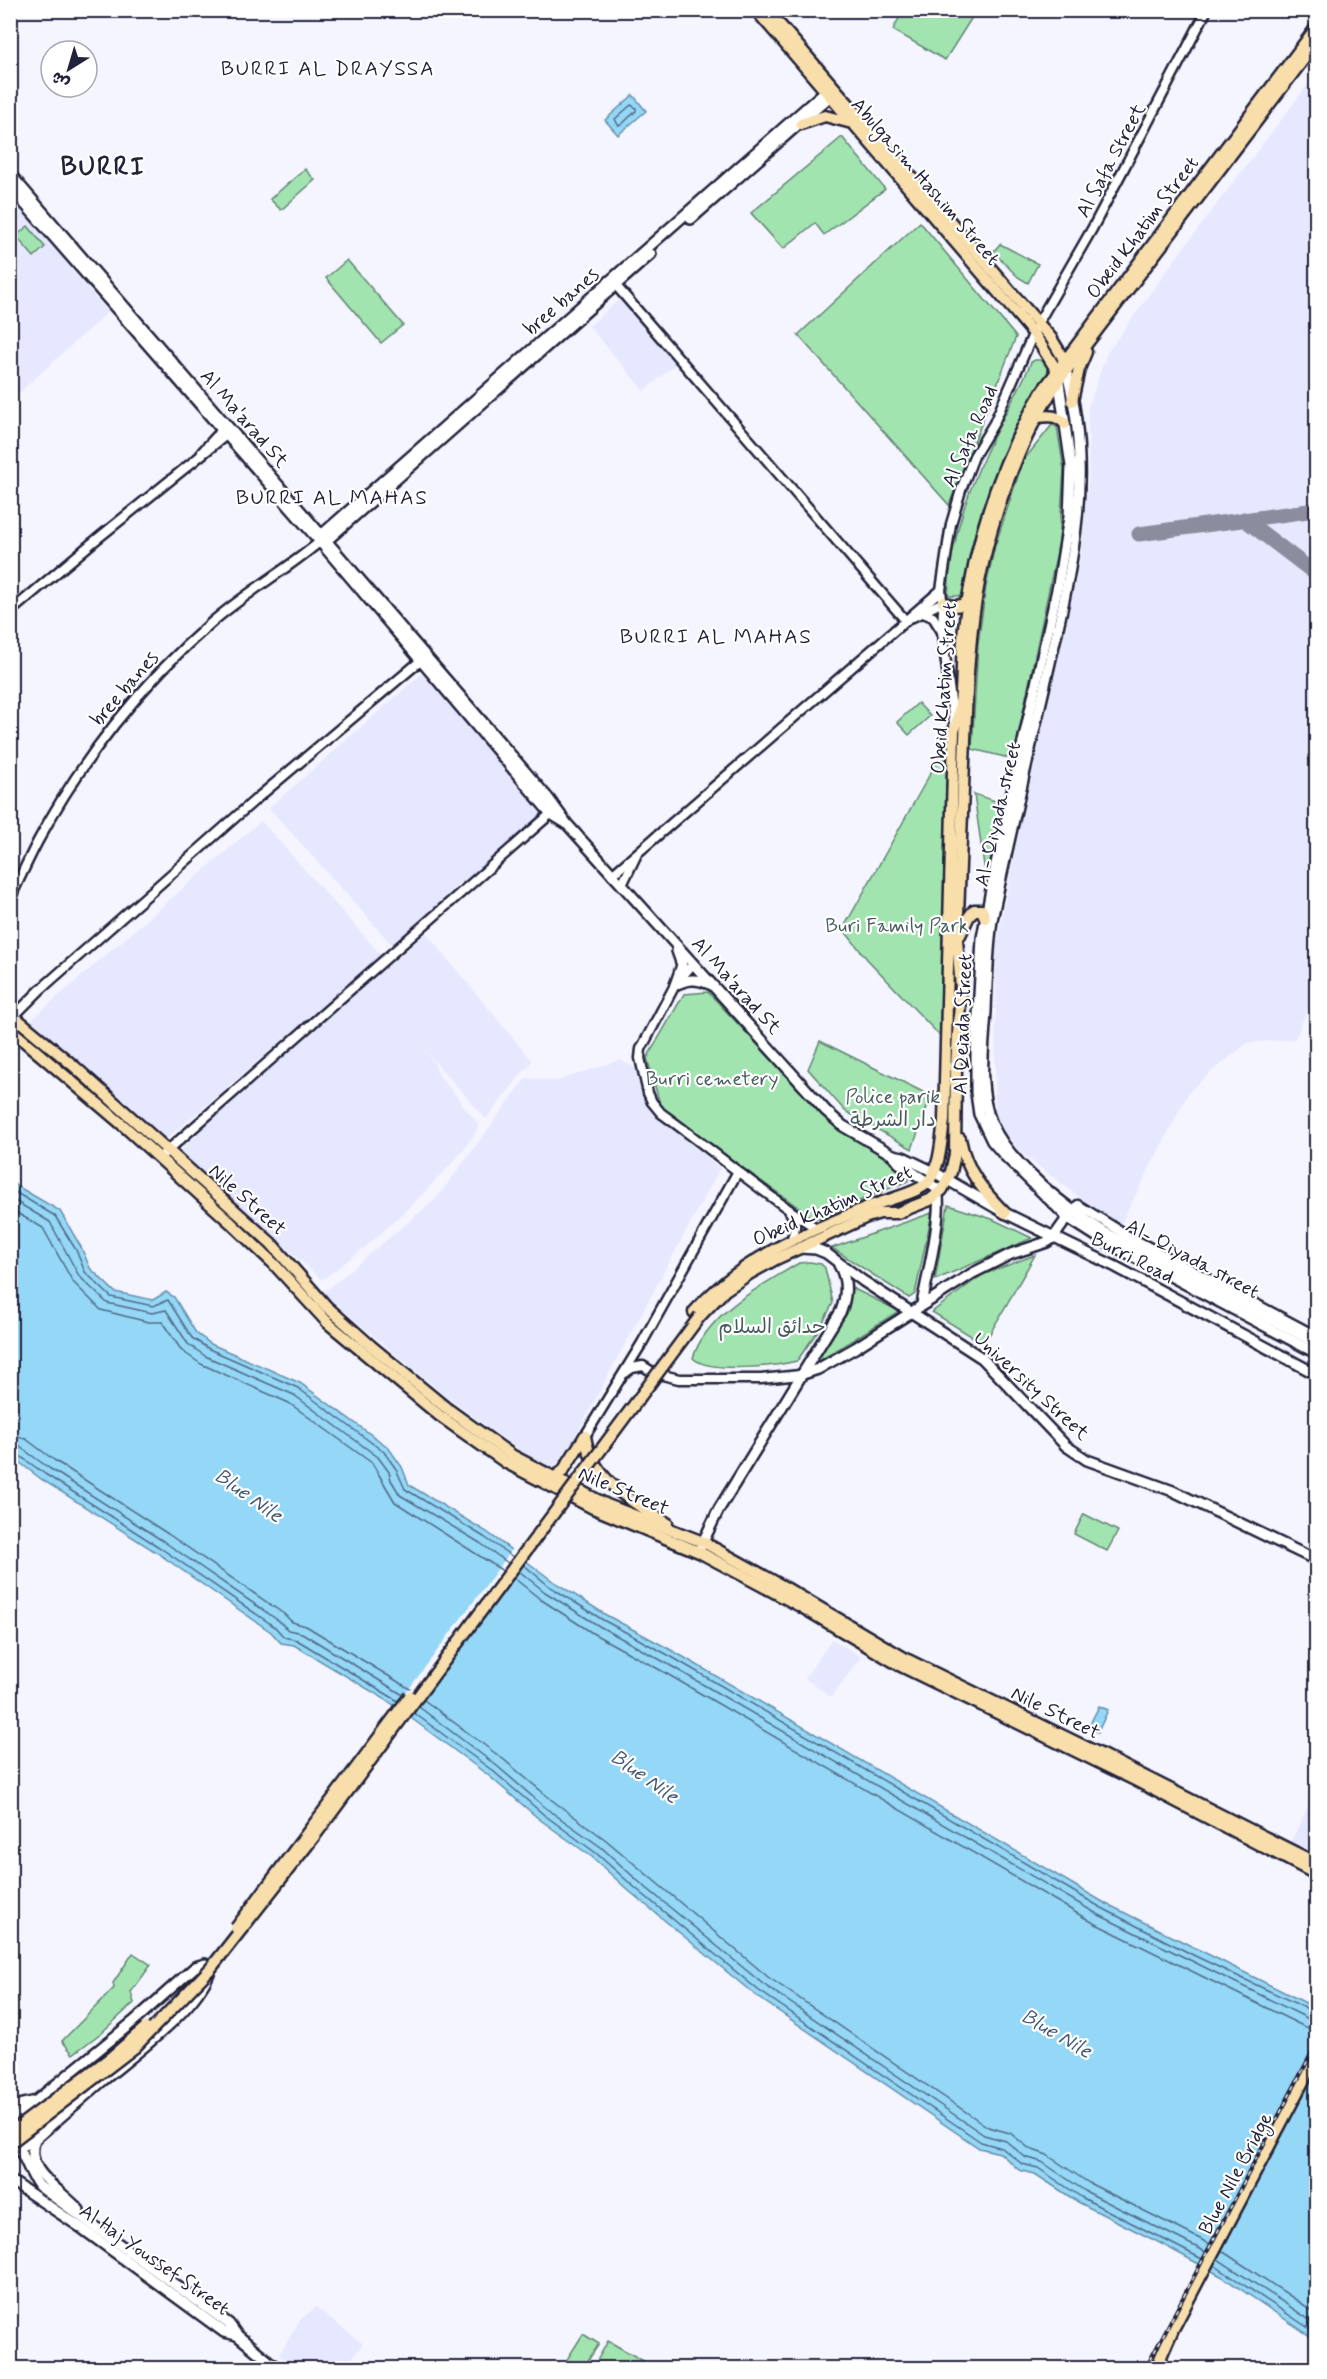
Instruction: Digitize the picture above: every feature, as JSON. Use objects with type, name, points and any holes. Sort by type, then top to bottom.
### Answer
[{"type":"main road","name":"Abulgasim Hashim Street","points":[[756,10],[1038,323],[1058,348],[1062,371]]},
{"type":"main road","name":"Abulgasim Hashim Street","points":[[767,10],[831,91],[853,124],[1034,334],[1062,371]]},
{"type":"main road","name":"Obeid Khatim Street","points":[[795,1244],[867,1217],[880,1213],[897,1213],[922,1204],[939,1194],[948,1180],[955,1154],[961,988],[957,940],[972,629],[990,537],[1010,478],[1036,417],[1062,371],[1097,317],[1317,28]]},
{"type":"main road","name":"Obeid Khatim Street","points":[[208,1966],[313,1838],[697,1314],[725,1290],[816,1228],[885,1200],[918,1190],[932,1177],[944,1120],[954,731],[959,718],[962,646],[967,601],[981,534],[1004,465],[1030,412],[1062,371],[1091,341],[1317,43]]},
{"type":"main road","name":"bree banes","points":[[614,283],[801,124],[831,91]]},
{"type":"main road","name":"bree banes","points":[[321,540],[831,91]]},
{"type":"main road","points":[[801,124],[825,116],[853,124]]},
{"type":"main road","name":"Al Ma'arad St","points":[[10,174],[63,241],[554,811],[834,1120],[893,1155],[903,1156],[932,1177],[939,1194]]},
{"type":"main road","name":"Al Ma'arad St","points":[[10,187],[63,241]]},
{"type":"main road","points":[[1072,401],[1079,369],[1091,341]]},
{"type":"main road","name":"Al- Qiyada street","points":[[1062,371],[1076,422],[1080,486],[1077,531],[1067,587],[1022,769],[992,920],[988,958],[983,1092],[987,1111],[998,1137],[1024,1166],[1073,1211],[1106,1233],[1317,1344]]},
{"type":"main road","name":"Al Qeiada Street","points":[[1062,371],[1071,486],[1067,540],[1022,769],[985,918],[979,976],[976,1053],[976,1093],[979,1114],[992,1141],[1005,1156],[1073,1211],[1104,1241],[1317,1353]]},
{"type":"main road","points":[[1036,417],[1057,417],[1065,424]]},
{"type":"main road","points":[[943,603],[962,606],[967,601]]},
{"type":"main road","points":[[957,940],[974,910],[982,910],[985,918]]},
{"type":"main road","points":[[670,938],[682,965],[675,985]]},
{"type":"main road","points":[[675,985],[696,979],[712,986]]},
{"type":"main road","name":"Nile Street","points":[[12,1015],[75,1067],[273,1263],[328,1323],[459,1431],[518,1470],[609,1515],[701,1547],[786,1588],[906,1659],[1317,1863]]},
{"type":"main road","name":"Nile Street","points":[[10,1029],[271,1243],[326,1306],[371,1346],[468,1425],[513,1456],[607,1505],[679,1532],[901,1666],[1137,1781],[1317,1874]]},
{"type":"main road","points":[[956,1112],[960,1140],[969,1170],[985,1192],[1005,1213]]},
{"type":"main road","name":"Burri Road","points":[[932,1177],[948,1180],[1005,1213],[1116,1267],[1317,1374]]},
{"type":"main road","points":[[922,1304],[939,1194]]},
{"type":"main road","points":[[800,1375],[826,1365],[892,1326],[922,1304],[994,1262],[1053,1238],[1073,1211]]},
{"type":"main road","name":"University Street","points":[[795,1244],[822,1251],[837,1260],[863,1281],[982,1358],[1066,1446],[1087,1460],[1173,1491],[1317,1560]]},
{"type":"main road","points":[[701,1547],[719,1509],[833,1324],[845,1300],[845,1275],[837,1260]]},
{"type":"main road","points":[[554,1478],[564,1471],[585,1436]]},
{"type":"main road","points":[[585,1436],[587,1451],[608,1480],[637,1505],[679,1532]]},
{"type":"main road","points":[[10,2122],[116,2037],[195,1967],[208,1966]]},
{"type":"main road","points":[[10,2134],[129,2042],[208,1966]]},
{"type":"main road","points":[[89,2222],[76,2206],[37,2169],[31,2155],[31,2147],[35,2139],[162,2030],[206,1984],[208,1966]]},
{"type":"main road","points":[[13,2146],[135,2047],[208,1966]]},
{"type":"main road","name":"Blue Nile Bridge","points":[[1188,2306],[1317,2057]]},
{"type":"main road","points":[[1156,2368],[1317,2066]]},
{"type":"main road","points":[[10,2107],[35,2102]]},
{"type":"main road","name":"Al Haj Youssef Street","points":[[10,2134],[13,2146],[39,2186],[229,2324],[265,2365],[277,2368]]},
{"type":"main road","points":[[13,2146],[35,2139]]},
{"type":"main road","name":"Al Haj Youssef Street","points":[[10,2180],[83,2229],[224,2331],[237,2335]]},
{"type":"main road","points":[[1161,2368],[1188,2306]]},
{"type":"street","name":"Al Safa Street","points":[[1038,323],[1092,229],[1207,10]]},
{"type":"street","points":[[614,283],[908,619]]},
{"type":"street","name":"Al Safa Road","points":[[954,731],[942,632],[941,590],[951,524],[974,456],[994,423],[1038,323]]},
{"type":"street","points":[[10,612],[92,543],[107,527],[128,513],[227,430]]},
{"type":"street","name":"bree banes","points":[[10,899],[37,842],[109,732],[174,658],[200,633],[246,594],[321,540]]},
{"type":"street","points":[[612,875],[941,590]]},
{"type":"street","points":[[908,619],[943,603]]},
{"type":"street","points":[[923,613],[933,617],[942,632]]},
{"type":"street","points":[[12,1015],[247,807],[424,658]]},
{"type":"street","points":[[163,1154],[554,811]]},
{"type":"street","points":[[622,885],[638,853]]},
{"type":"street","points":[[693,964],[675,985],[641,1049],[640,1058],[652,1102],[661,1113],[737,1173],[816,1228]]},
{"type":"street","points":[[585,1436],[737,1173]]},
{"type":"street","points":[[1073,1211],[1128,1236],[1317,1336]]},
{"type":"street","points":[[790,1212],[795,1220],[795,1244]]},
{"type":"street","points":[[622,1374],[632,1368],[643,1366],[654,1373],[679,1379],[761,1379],[800,1375]]},
{"type":"shaded area","points":[[1316,74],[1316,988],[1295,1039],[1248,1043],[1189,1092],[1119,1227],[1021,1153],[1006,1135],[995,1116],[998,938],[1029,778],[1081,557],[1089,472],[1088,408],[1107,353]]},
{"type":"shaded area","points":[[10,197],[108,312],[11,400],[10,400]]},
{"type":"shaded area","points":[[622,297],[679,361],[644,391],[589,326]]},
{"type":"shaded area","points":[[425,671],[548,813],[394,947],[269,808]]},
{"type":"shaded area","points":[[261,821],[382,956],[165,1140],[31,1020]]},
{"type":"shaded area","points":[[426,933],[532,1061],[486,1119],[421,1046],[434,1062],[438,1074],[479,1125],[455,1160],[411,1206],[368,1245],[322,1280],[180,1152],[224,1107]]},
{"type":"shaded area","points":[[620,1060],[635,1068],[641,1093],[650,1111],[720,1168],[556,1472],[522,1452],[444,1395],[323,1293],[437,1198],[526,1078],[557,1081]]},
{"type":"shaded area","points":[[832,1639],[861,1657],[831,1697],[805,1678]]},
{"type":"shaded area","points":[[1316,1791],[1316,1856],[1290,1843]]},
{"type":"shaded area","points":[[316,2307],[363,2344],[344,2368],[298,2368],[279,2355],[301,2319]]},
{"type":"green space","points":[[903,10],[976,11],[945,60],[893,30]]},
{"type":"green space","points":[[842,137],[885,189],[824,235],[815,223],[783,249],[751,213]]},
{"type":"green space","points":[[305,169],[315,180],[281,210],[270,199]]},
{"type":"green space","points":[[920,222],[1016,337],[949,505],[798,335]]},
{"type":"green space","points":[[28,226],[45,247],[34,257],[16,236]]},
{"type":"green space","points":[[1000,244],[1038,264],[1028,283],[1018,277],[993,252]]},
{"type":"green space","points":[[347,260],[403,325],[381,343],[326,278]]},
{"type":"green space","points":[[1035,360],[1048,365],[1044,384],[1009,442],[994,478],[974,537],[963,596],[948,596],[953,551],[964,507],[990,444],[1031,362]]},
{"type":"green space","points":[[1052,425],[1057,427],[1064,470],[1059,542],[1013,759],[972,749],[978,644],[986,586],[995,546],[1023,461]]},
{"type":"green space","points":[[918,703],[930,716],[909,735],[897,722]]},
{"type":"green space","name":"Buri Family Park","points":[[939,758],[947,760],[940,1036],[867,959],[843,929]]},
{"type":"green space","points":[[974,794],[1004,804],[986,880]]},
{"type":"green space","name":"Burri cemetery","points":[[708,992],[833,1125],[909,1173],[908,1181],[815,1219],[662,1111],[647,1058],[684,994]]},
{"type":"green space","name":"Police parik دار الشرطة","points":[[820,1041],[931,1096],[912,1149],[845,1111],[808,1069]]},
{"type":"green space","points":[[948,1205],[992,1219],[1032,1238],[935,1280]]},
{"type":"green space","points":[[932,1213],[915,1294],[909,1298],[832,1248]]},
{"type":"green space","points":[[1035,1255],[984,1344],[932,1312],[982,1275]]},
{"type":"green space","name":"حدائق السلام","points":[[799,1263],[821,1264],[825,1268],[833,1303],[821,1326],[797,1361],[774,1365],[727,1367],[701,1363],[693,1358],[710,1327],[737,1302]]},
{"type":"green space","name":"حدائق السلام","points":[[852,1288],[899,1311],[811,1366],[847,1309]]},
{"type":"green space","points":[[1084,1514],[1118,1531],[1107,1551],[1074,1534]]},
{"type":"green space","points":[[133,1953],[151,1965],[131,1992],[134,2003],[101,2033],[73,2054],[62,2041],[114,1988],[113,1983]]},
{"type":"green space","points":[[583,2334],[599,2344],[583,2368],[577,2368],[566,2361]]},
{"type":"green space","points":[[608,2341],[656,2368],[593,2368]]},
{"type":"water","points":[[633,95],[646,111],[618,135],[605,120]]},
{"type":"water","name":"Blue Nile","points":[[10,1182],[60,1211],[81,1247],[90,1268],[115,1292],[153,1300],[166,1292],[174,1297],[196,1333],[211,1344],[300,1383],[388,1447],[402,1467],[409,1485],[487,1532],[553,1581],[606,1615],[673,1651],[1103,1902],[1316,2008],[1316,2340],[1221,2276],[1078,2202],[1035,2174],[1019,2170],[1000,2153],[979,2148],[755,1995],[629,1891],[592,1857],[539,1819],[489,1776],[388,1701],[294,1645],[281,1643],[271,1632],[156,1552],[41,1479],[11,1456]]},
{"type":"water","points":[[1099,1706],[1108,1710],[1098,1732],[1088,1728]]},
{"type":"pier","points":[[514,1547],[528,1557],[406,1718],[394,1709]]},
{"type":"taxiway","points":[[1139,534],[1316,510]]},
{"type":"taxiway","points":[[1244,519],[1316,574]]},
{"type":"railway","points":[[1146,2368],[1316,2045]]},
{"type":"district","name":"BURRI AL DRAYSSA","points":[[328,68]]},
{"type":"district","name":"BURRI","points":[[103,166]]},
{"type":"district","name":"BURRI AL MAHAS","points":[[332,497]]},
{"type":"district","name":"BURRI AL MAHAS","points":[[716,636]]}]
